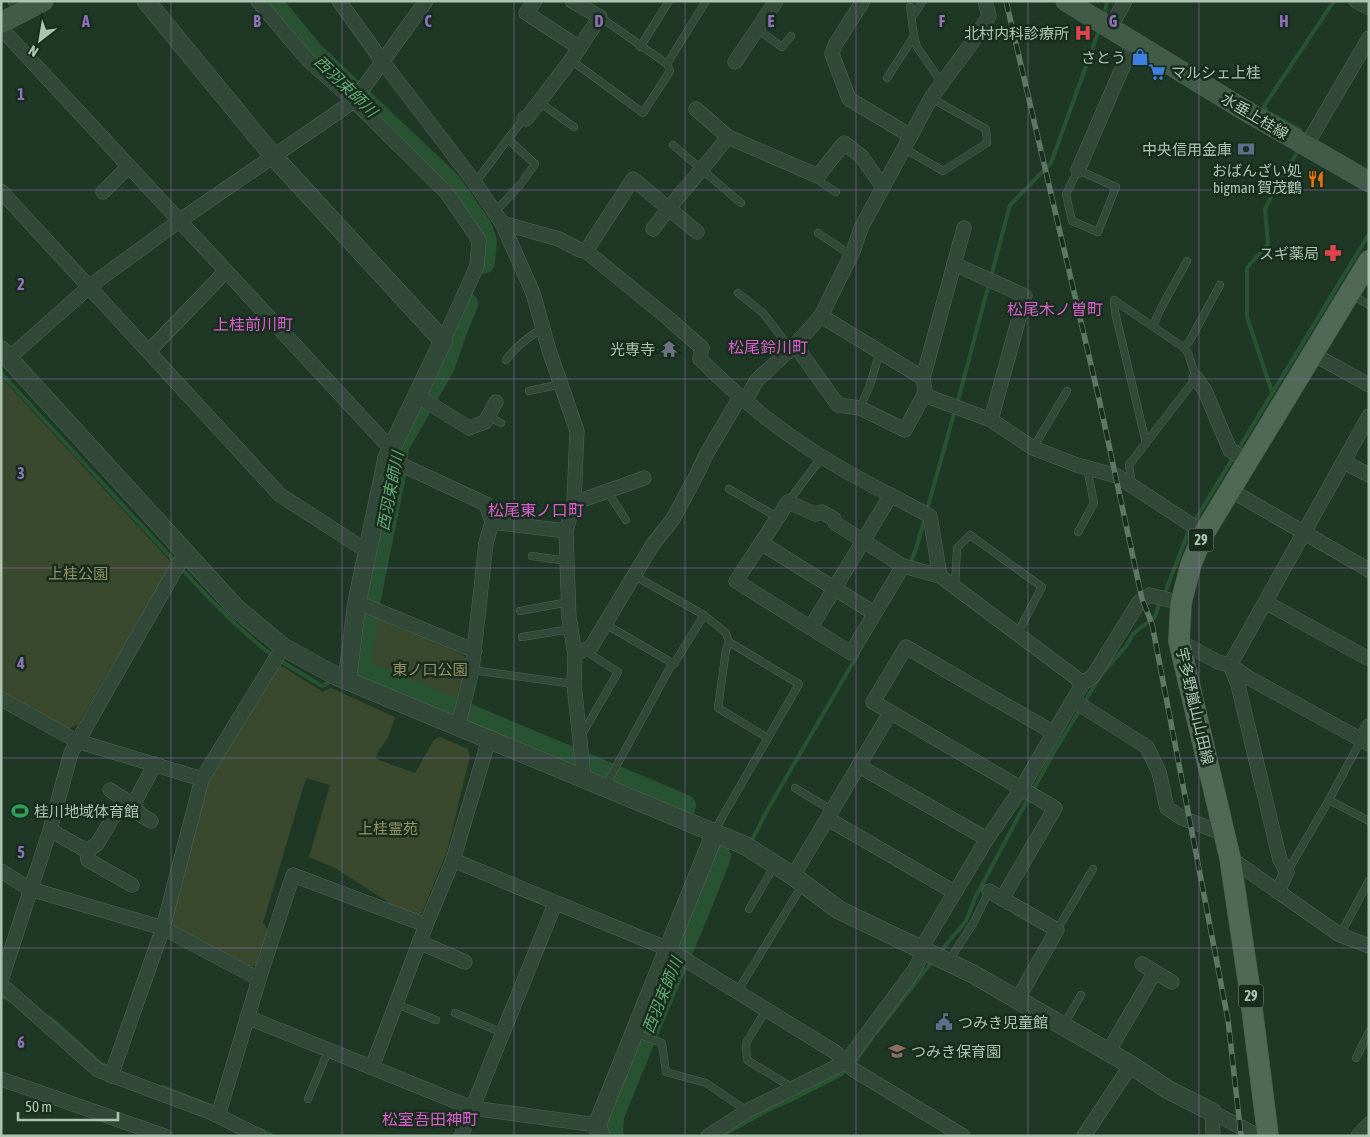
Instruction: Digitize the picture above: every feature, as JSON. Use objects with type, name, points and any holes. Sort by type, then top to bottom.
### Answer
[{"type":"main road","name":"水垂上桂線","points":[[1066,1],[1133,43],[1369,182]]},
{"type":"main road","points":[[1,24],[29,4]]},
{"type":"main road","name":"宇多野嵐山山田線","points":[[1268,1136],[1249,985],[1230,858],[1180,640],[1181,603],[1191,564],[1196,528],[1230,490],[1369,261]]},
{"type":"street","points":[[146,1],[274,157],[443,341]]},
{"type":"street","points":[[258,1],[308,60],[357,97],[447,193],[478,240],[477,266],[443,341],[421,398],[392,457],[367,551],[364,605],[347,681]]},
{"type":"street","points":[[426,1],[357,97],[274,157],[179,221],[90,286],[5,354],[180,560],[236,608],[279,654],[347,681],[460,718],[489,739],[609,779],[715,833],[746,846],[775,864],[839,910],[973,974],[1131,1065],[1167,1089],[1240,1125],[1258,1136]]},
{"type":"street","points":[[535,1],[526,13],[580,48]]},
{"type":"street","points":[[524,118],[526,119],[571,60],[600,17],[589,5],[572,1]]},
{"type":"street","points":[[735,62],[756,28],[776,1]]},
{"type":"street","points":[[863,1],[835,45],[832,54],[849,100],[911,136]]},
{"type":"street","points":[[580,652],[590,647],[606,624],[653,544],[672,518],[711,445],[742,399],[757,380],[793,347],[821,316],[882,186],[905,149],[931,98],[943,84],[989,16],[985,1]]},
{"type":"street","points":[[1110,28],[1125,1]]},
{"type":"street","points":[[1356,1],[1369,8]]},
{"type":"street","points":[[342,3],[383,62],[475,183],[499,218],[533,293],[577,431],[574,503],[566,531],[571,629],[580,652],[574,684],[583,769]]},
{"type":"street","points":[[1,28],[226,271],[392,457],[486,504],[492,522],[486,543],[472,670],[460,718]]},
{"type":"street","points":[[1306,146],[1369,38]]},
{"type":"street","points":[[1078,170],[1133,43]]},
{"type":"street","points":[[696,109],[728,137],[818,176],[844,143],[862,157],[882,186]]},
{"type":"street","points":[[652,229],[728,137]]},
{"type":"street","points":[[103,192],[129,166]]},
{"type":"street","points":[[586,251],[633,180],[698,232]]},
{"type":"street","points":[[1,191],[280,495],[367,551]]},
{"type":"street","points":[[499,218],[560,239],[580,250],[586,251],[670,319],[702,348],[700,358],[742,399],[820,456],[930,516],[940,576]]},
{"type":"street","points":[[793,347],[838,405],[860,408],[905,430],[924,395],[923,378],[964,228]]},
{"type":"street","points":[[954,264],[1025,296],[991,420]]},
{"type":"street","points":[[149,352],[226,271]]},
{"type":"street","points":[[821,316],[923,378]]},
{"type":"street","points":[[1313,354],[1369,385]]},
{"type":"street","points":[[1196,378],[1205,391],[1230,450],[1248,461]]},
{"type":"street","points":[[924,395],[991,420],[1033,448],[1087,468],[1117,476],[1196,528]]},
{"type":"street","points":[[421,398],[469,428],[485,422],[496,402]]},
{"type":"street","points":[[1230,665],[1369,416]]},
{"type":"street","points":[[1344,462],[1369,476]]},
{"type":"street","points":[[574,503],[644,478]]},
{"type":"street","points":[[1230,490],[1369,570]]},
{"type":"street","points":[[811,627],[890,494]]},
{"type":"street","points":[[903,566],[852,653],[736,581],[788,502],[815,514],[822,512],[834,520],[835,523],[903,566],[940,576],[1083,683]]},
{"type":"street","points":[[492,522],[566,531]]},
{"type":"street","points":[[761,543],[874,613]]},
{"type":"street","points":[[180,560],[71,753],[50,830],[1,982],[98,1070],[218,1116],[259,1136]]},
{"type":"street","points":[[708,1136],[747,1111],[793,1088],[849,1066],[915,969],[924,951],[925,942],[954,892],[1021,788],[1083,683],[1093,676],[1139,602],[1150,595],[1181,603]]},
{"type":"street","points":[[1265,602],[1369,659]]},
{"type":"street","points":[[364,605],[475,651]]},
{"type":"street","points":[[1180,640],[1218,662],[1230,665],[1249,678],[1365,742],[1369,726]]},
{"type":"street","points":[[1002,899],[1054,808],[873,702],[906,647],[1054,733]]},
{"type":"street","points":[[111,1076],[163,928],[202,779],[279,654]]},
{"type":"street","points":[[1230,665],[1238,685],[1280,860],[1287,872],[1278,892]]},
{"type":"street","points":[[1,699],[77,742],[202,779]]},
{"type":"street","points":[[1074,700],[1147,747],[1159,772],[1167,808],[1182,818],[1225,834]]},
{"type":"street","points":[[798,880],[830,815],[890,713]]},
{"type":"street","points":[[372,1067],[419,942],[453,860],[489,739]]},
{"type":"street","points":[[87,851],[97,844],[155,764]]},
{"type":"street","points":[[859,766],[987,839]]},
{"type":"street","points":[[110,790],[129,802],[141,815],[151,821]]},
{"type":"street","points":[[830,815],[954,892]]},
{"type":"street","points":[[50,830],[87,851]]},
{"type":"street","points":[[248,1017],[472,1108],[599,1130],[642,1036],[675,954],[715,833]]},
{"type":"street","points":[[87,851],[88,860],[132,884]]},
{"type":"street","points":[[1230,858],[1340,935],[1369,946]]},
{"type":"street","points":[[453,860],[675,954],[836,1052],[849,1066],[964,1136]]},
{"type":"street","points":[[1,871],[30,889],[163,928],[259,979]]},
{"type":"street","points":[[218,1116],[259,979],[293,875],[426,925]]},
{"type":"street","points":[[989,891],[1057,930],[1017,1000]]},
{"type":"street","points":[[461,1136],[555,904]]},
{"type":"street","points":[[419,942],[465,962]]},
{"type":"street","points":[[1142,964],[1172,982]]},
{"type":"street","points":[[1108,1052],[1155,972]]},
{"type":"street","points":[[1084,1136],[1131,1065]]},
{"type":"street","points":[[1,1079],[165,1136]]},
{"type":"street","points":[[1212,1112],[1213,1136]]},
{"type":"street","points":[[1358,1136],[1369,1124]]},
{"type":"lane","points":[[640,47],[669,1]]},
{"type":"lane","points":[[667,64],[706,1]]},
{"type":"lane","points":[[912,17],[923,1]]},
{"type":"lane","points":[[910,7],[917,46],[943,84]]},
{"type":"lane","points":[[571,60],[643,113],[670,70],[667,64],[640,47],[600,17]]},
{"type":"lane","points":[[756,28],[782,48],[790,36]]},
{"type":"lane","points":[[887,78],[914,36]]},
{"type":"lane","points":[[905,149],[943,171],[987,144],[986,129],[931,98]]},
{"type":"lane","points":[[539,102],[574,127]]},
{"type":"lane","points":[[475,183],[524,118]]},
{"type":"lane","points":[[499,218],[535,164],[508,139]]},
{"type":"lane","points":[[673,144],[741,203]]},
{"type":"lane","points":[[1078,170],[1116,186],[1098,232],[1072,221],[1066,194],[1078,170]]},
{"type":"lane","points":[[818,176],[822,183],[836,192]]},
{"type":"lane","points":[[818,233],[851,255]]},
{"type":"lane","points":[[1153,326],[1187,261]]},
{"type":"lane","points":[[1183,347],[1189,342],[1220,284]]},
{"type":"lane","points":[[738,293],[763,313],[793,347]]},
{"type":"lane","points":[[1350,293],[1369,305]]},
{"type":"lane","points":[[1132,485],[1129,465],[1146,443],[1196,378],[1188,353],[1183,347],[1114,300],[1115,312],[1146,443]]},
{"type":"lane","points":[[506,360],[528,337],[543,328]]},
{"type":"lane","points":[[860,408],[870,385],[880,351]]},
{"type":"lane","points":[[529,391],[561,384]]},
{"type":"lane","points":[[1033,448],[1067,391]]},
{"type":"lane","points":[[488,416],[501,423]]},
{"type":"lane","points":[[788,502],[818,462],[820,456]]},
{"type":"lane","points":[[1078,532],[1094,502],[1087,468]]},
{"type":"lane","points":[[729,489],[777,517]]},
{"type":"lane","points":[[607,491],[626,520]]},
{"type":"lane","points":[[955,588],[957,548],[970,535],[1042,587],[1017,634]]},
{"type":"lane","points":[[532,556],[567,562]]},
{"type":"lane","points":[[635,576],[704,615],[726,632],[729,642],[726,650],[718,708],[768,738]]},
{"type":"lane","points":[[520,611],[569,602]]},
{"type":"lane","points":[[609,779],[673,662],[674,664],[704,615]]},
{"type":"lane","points":[[606,624],[673,662]]},
{"type":"lane","points":[[522,636],[571,629]]},
{"type":"lane","points":[[715,833],[720,821],[799,684],[729,642]]},
{"type":"lane","points":[[580,652],[618,672],[580,738]]},
{"type":"lane","points":[[472,670],[574,684]]},
{"type":"lane","points":[[1287,872],[1365,742]]},
{"type":"lane","points":[[795,788],[830,815]]},
{"type":"lane","points":[[1329,800],[1369,821]]},
{"type":"lane","points":[[749,909],[775,864]]},
{"type":"lane","points":[[1057,930],[1093,869]]},
{"type":"lane","points":[[737,992],[798,880]]},
{"type":"lane","points":[[1340,935],[1369,881]]},
{"type":"lane","points":[[948,962],[974,922],[989,891]]},
{"type":"lane","points":[[1063,1026],[1080,995]]},
{"type":"lane","points":[[396,1004],[436,1020]]},
{"type":"lane","points":[[766,1010],[746,1043],[747,1060],[793,1088]]},
{"type":"lane","points":[[456,1013],[503,1033]]},
{"type":"lane","points":[[1356,1058],[1369,1032]]},
{"type":"lane","points":[[642,1036],[662,1043],[666,1072],[706,1083],[747,1111]]},
{"type":"lane","points":[[308,1099],[329,1049]]},
{"type":"green space","name":"上桂公園","points":[[1,377],[171,564],[78,724],[69,729],[1,691]]},
{"type":"green space","name":"東ノ口公園","points":[[372,616],[463,655],[468,661],[455,707],[453,708],[363,670],[360,663],[369,617]]},
{"type":"green space","name":"上桂霊苑","points":[[280,665],[323,692],[331,688],[395,717],[388,738],[378,751],[376,759],[415,773],[434,740],[440,737],[468,749],[470,756],[447,852],[422,913],[415,917],[388,905],[388,902],[335,868],[309,857],[330,785],[306,778],[263,923],[268,930],[256,966],[247,967],[174,927],[170,919],[209,781]]},
{"type":"waterway","name":"西羽束師川","points":[[269,1],[313,54],[450,184],[480,227],[485,241],[483,262]]},
{"type":"waterway","points":[[1105,13],[1107,1]]},
{"type":"waterway","points":[[1300,130],[1267,112],[1264,106],[1334,1]]},
{"type":"waterway","points":[[957,404],[1010,205],[1051,163],[1099,30]]},
{"type":"waterway","points":[[1272,392],[1247,317],[1247,268],[1268,244],[1265,209],[1282,175],[1299,150]]},
{"type":"waterway","points":[[1194,522],[1369,234]]},
{"type":"waterway","name":"西羽束師川","points":[[466,304],[443,366],[397,446],[394,475],[369,598],[358,668],[684,806]]},
{"type":"waterway","points":[[1,373],[176,563]]},
{"type":"waterway","points":[[910,564],[916,549],[955,410]]},
{"type":"waterway","points":[[1164,595],[1190,528]]},
{"type":"waterway","points":[[181,568],[225,614],[273,656]]},
{"type":"waterway","points":[[1033,790],[1101,675],[1126,646],[1134,633],[1155,617],[1160,601]]},
{"type":"waterway","points":[[753,838],[858,654]]},
{"type":"waterway","points":[[279,660],[322,686],[334,680]]},
{"type":"waterway","points":[[940,952],[966,921],[976,896],[1029,797]]},
{"type":"waterway","name":"西羽束師川","points":[[612,1136],[612,1116],[719,856]]},
{"type":"waterway","points":[[876,1033],[934,959]]},
{"type":"waterway","points":[[1,996],[11,1000]]},
{"type":"waterway","points":[[47,1017],[53,1020],[101,1064],[109,1067]]},
{"type":"waterway","points":[[721,1136],[768,1110],[840,1075],[857,1059],[872,1038]]},
{"type":"waterway","points":[[163,1087],[214,1107]]},
{"type":"waterway","points":[[261,1130],[272,1136]]},
{"type":"railway","points":[[1006,1],[1099,399],[1142,599],[1152,624],[1228,1020],[1241,1136]]},
{"type":"place","name":"北村内科診療所","points":[[1083,33]]},
{"type":"place","name":"さとう","points":[[1140,57]]},
{"type":"place","name":"マルシェ上桂","points":[[1157,72]]},
{"type":"place","name":"中央信用金庫","points":[[1246,149]]},
{"type":"place","name":"おばんざい処 bigman 賀茂鶴","points":[[1316,179]]},
{"type":"place","name":"スギ薬局","points":[[1333,253]]},
{"type":"place","name":"光専寺","points":[[669,349]]},
{"type":"place","name":"桂川地域体育館","points":[[20,811]]},
{"type":"place","name":"つみき児童館","points":[[944,1022]]},
{"type":"place","name":"つみき保育園","points":[[897,1051]]},
{"type":"district","name":"松尾木ノ曽町","points":[[1055,309]]},
{"type":"district","name":"上桂前川町","points":[[253,324]]},
{"type":"district","name":"松尾鈴川町","points":[[768,347]]},
{"type":"district","name":"松尾東ノ口町","points":[[536,510]]},
{"type":"district","name":"松室吾田神町","points":[[430,1119]]}]
